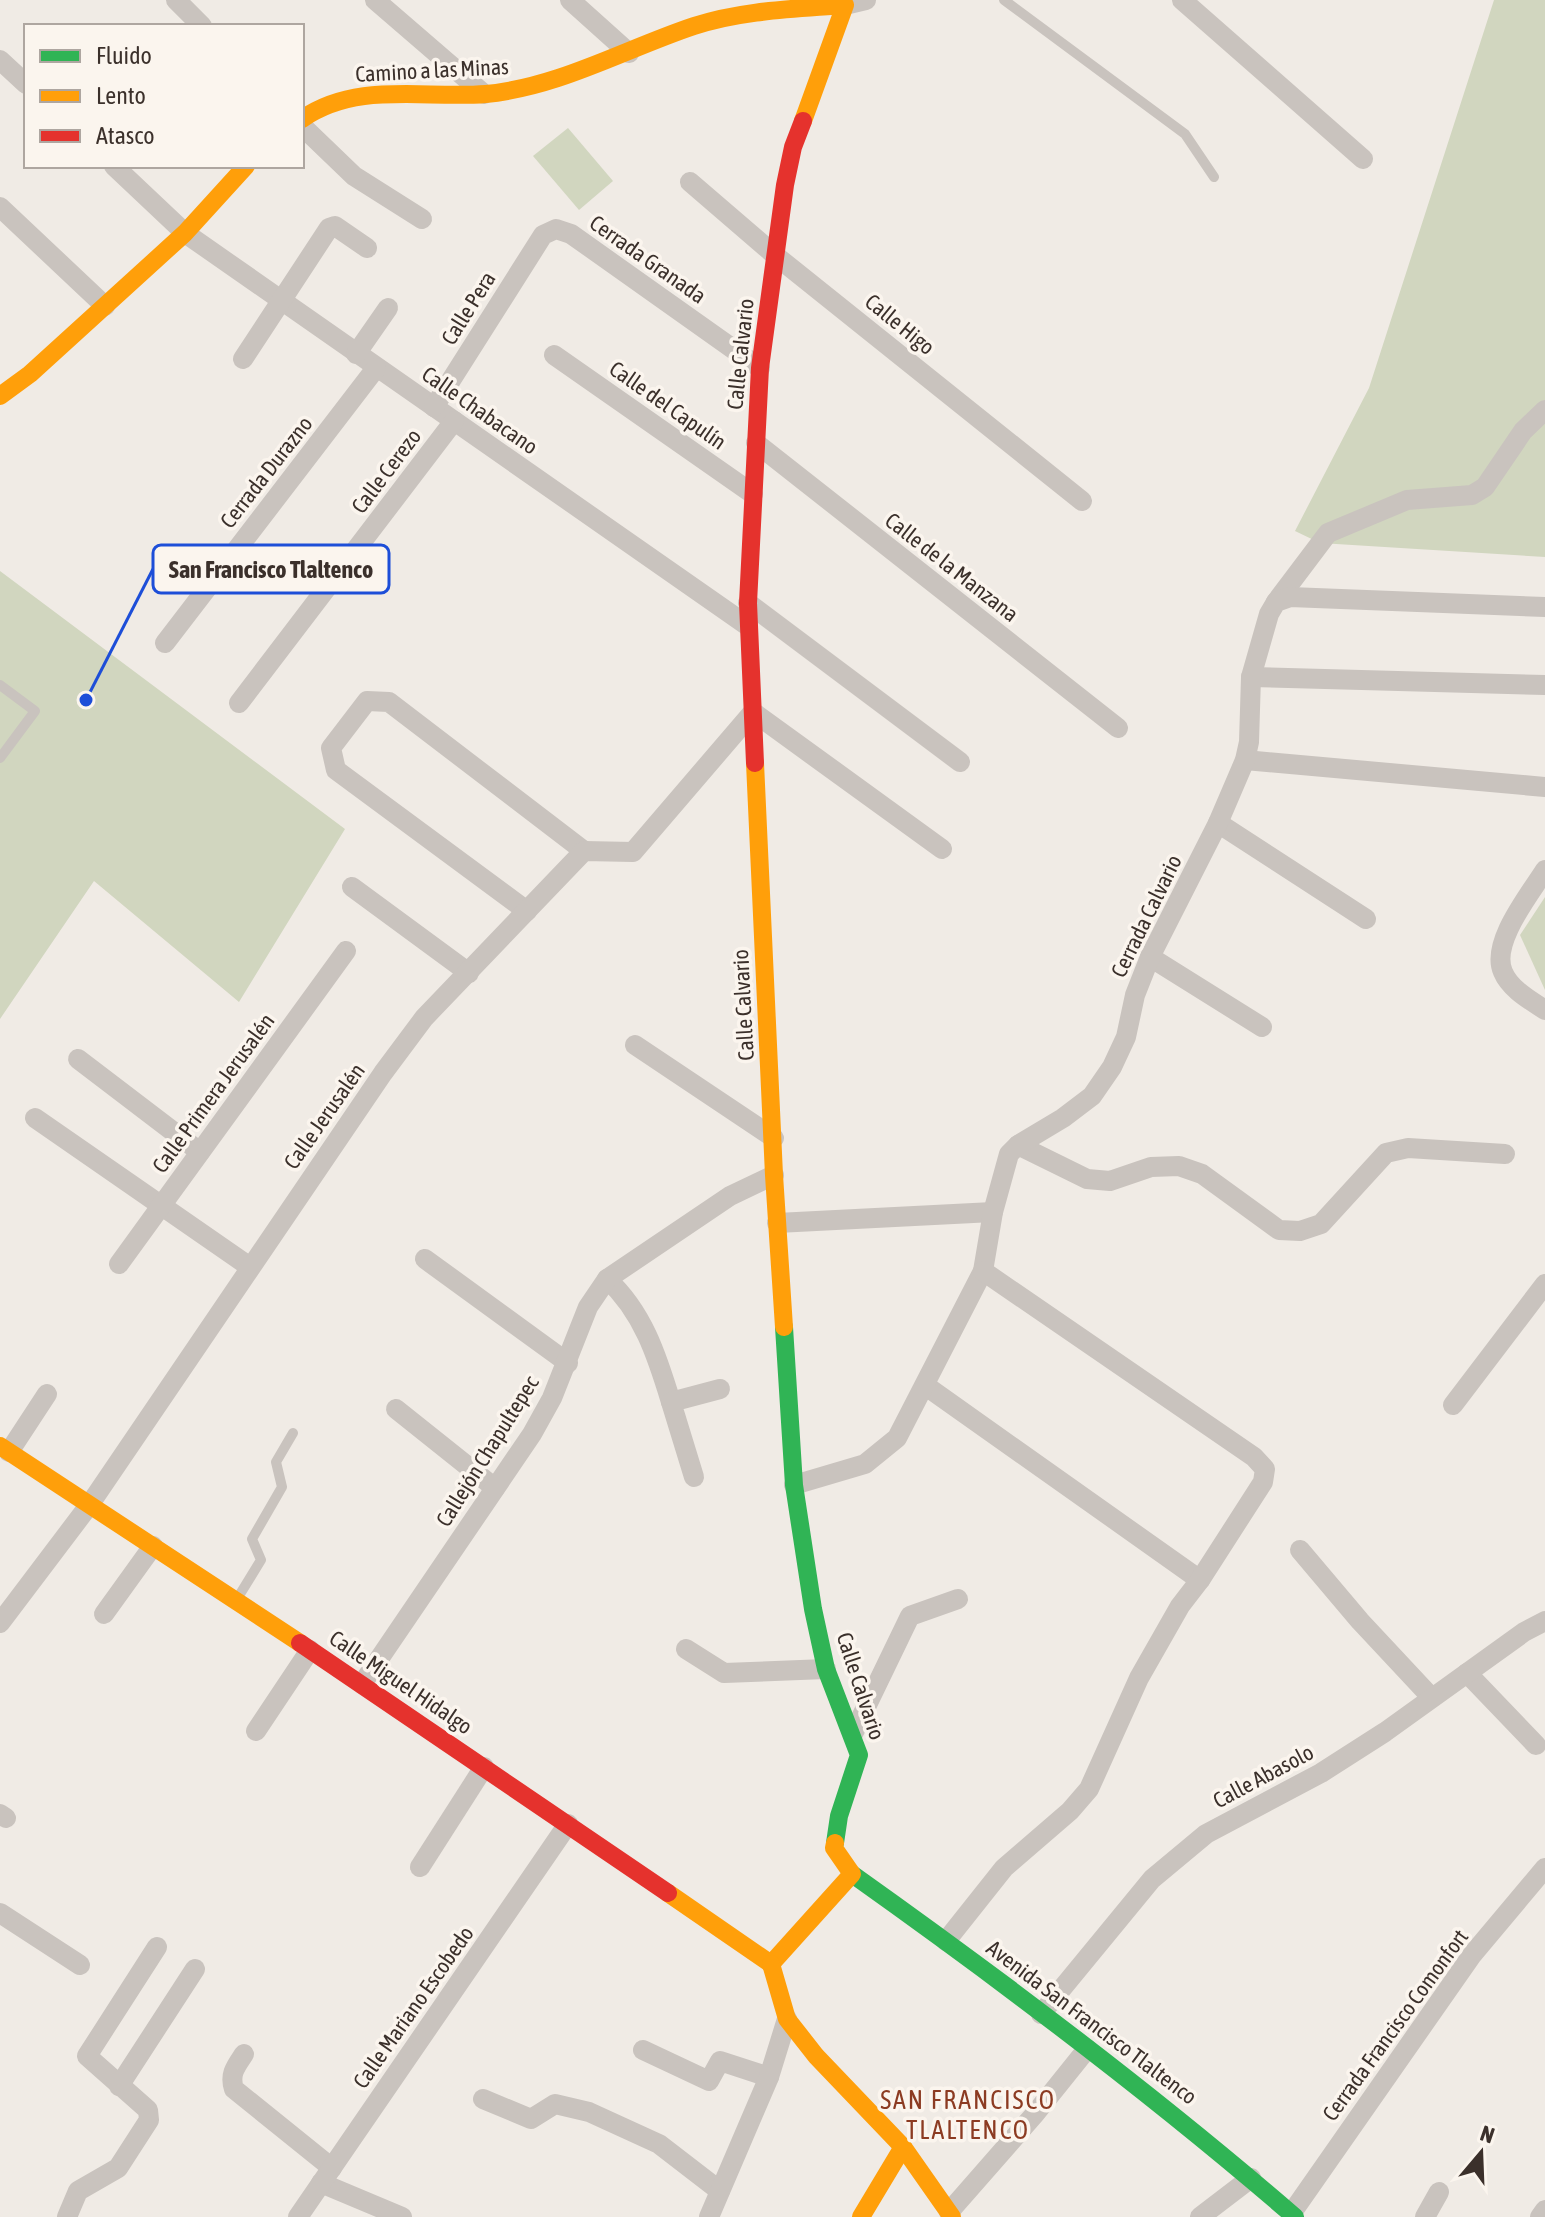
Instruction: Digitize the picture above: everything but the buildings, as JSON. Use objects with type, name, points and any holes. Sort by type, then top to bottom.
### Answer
[{"type":"street","points":[[176,0],[200,24]]},
{"type":"street","points":[[375,0],[484,94]]},
{"type":"street","points":[[570,0],[629,53]]},
{"type":"street","points":[[845,3],[866,0]]},
{"type":"street","points":[[1182,0],[1363,159]]},
{"type":"street","name":"Camino a las Minas","points":[[304,118],[342,99],[392,93],[484,94],[525,88],[707,23],[757,12],[845,3]]},
{"type":"street","name":"Calle Calvario","points":[[845,3],[793,147],[776,256],[760,368],[748,626],[774,1175],[794,1485],[813,1609],[826,1669],[859,1755],[839,1816],[834,1848],[852,1874]]},
{"type":"street","points":[[0,60],[24,82]]},
{"type":"street","points":[[304,128],[354,176],[422,219]]},
{"type":"street","name":"Calle Chabacano","points":[[116,168],[185,233],[748,626]]},
{"type":"street","points":[[0,396],[30,374],[185,233],[244,168]]},
{"type":"street","name":"Calle Higo","points":[[690,182],[776,256],[1082,501]]},
{"type":"street","points":[[0,207],[105,306]]},
{"type":"street","points":[[243,359],[329,228],[341,228],[367,248]]},
{"type":"street","name":"Cerrada Granada","points":[[543,235],[556,229],[571,234],[760,368]]},
{"type":"street","name":"Calle Pera","points":[[434,407],[543,235]]},
{"type":"street","points":[[356,354],[388,308]]},
{"type":"street","name":"Calle del Capulín","points":[[554,355],[753,494]]},
{"type":"street","name":"Cerrada Durazno","points":[[165,643],[376,368]]},
{"type":"street","name":"Cerrada Calvario","points":[[1018,1145],[1092,1096],[1112,1067],[1126,1037],[1135,995],[1150,957],[1218,823],[1245,760],[1249,742],[1251,677],[1269,614],[1276,602],[1328,533],[1407,500],[1472,495],[1485,487],[1523,431],[1545,410]]},
{"type":"street","name":"Calle Cerezo","points":[[239,703],[454,421]]},
{"type":"street","name":"Calle de la Manzana","points":[[756,443],[1118,728]]},
{"type":"street","points":[[1276,602],[1290,597],[1545,607]]},
{"type":"street","points":[[748,603],[960,762]]},
{"type":"street","points":[[1251,677],[1545,685]]},
{"type":"street","points":[[527,911],[336,770],[331,748],[367,701],[389,702],[584,851],[633,852],[753,712],[942,849]]},
{"type":"street","points":[[1245,760],[1545,787]]},
{"type":"street","points":[[1218,823],[1366,919]]},
{"type":"street","name":"Calle Jerusalén","points":[[0,1623],[90,1504],[424,1018],[584,851]]},
{"type":"street","points":[[1545,870],[1505,934],[1500,951],[1502,971],[1516,990],[1545,1010]]},
{"type":"street","points":[[352,887],[469,973]]},
{"type":"street","name":"Calle Primera Jerusalén","points":[[119,1264],[346,951]]},
{"type":"street","points":[[1150,957],[1262,1027]]},
{"type":"street","points":[[635,1045],[774,1138]]},
{"type":"street","points":[[78,1059],[200,1152]]},
{"type":"street","points":[[35,1118],[250,1267]]},
{"type":"street","points":[[794,1485],[865,1464],[897,1438],[983,1271],[993,1212],[1009,1154],[1018,1145],[1087,1179],[1110,1181],[1151,1167],[1179,1166],[1202,1174],[1279,1230],[1300,1231],[1321,1224],[1386,1153],[1408,1148],[1505,1154]]},
{"type":"street","name":"Callejón Chapultepec","points":[[362,1684],[532,1434],[568,1363],[588,1307],[607,1279],[730,1196],[774,1175]]},
{"type":"street","points":[[777,1223],[993,1212]]},
{"type":"street","points":[[425,1259],[568,1363]]},
{"type":"street","points":[[946,1941],[1004,1868],[1070,1811],[1089,1789],[1139,1678],[1180,1606],[1263,1482],[1265,1469],[1254,1457],[983,1271]]},
{"type":"street","points":[[607,1279],[625,1295],[654,1346],[694,1477]]},
{"type":"street","points":[[1453,1405],[1545,1284]]},
{"type":"street","points":[[926,1386],[1200,1580]]},
{"type":"street","points":[[671,1402],[720,1389]]},
{"type":"street","points":[[5,1449],[47,1394]]},
{"type":"street","points":[[396,1409],[495,1488]]},
{"type":"street","name":"Calle Miguel Hidalgo","points":[[5,1449],[362,1684],[771,1964]]},
{"type":"street","points":[[104,1614],[153,1546]]},
{"type":"street","points":[[1300,1550],[1360,1621],[1431,1697]]},
{"type":"street","points":[[853,1734],[910,1616],[958,1599]]},
{"type":"street","name":"Calle Abasolo","points":[[1041,2014],[1152,1879],[1206,1834],[1321,1773],[1545,1621]]},
{"type":"street","points":[[686,1649],[724,1673],[826,1669]]},
{"type":"street","points":[[256,1731],[310,1650]]},
{"type":"street","points":[[1467,1673],[1536,1745]]},
{"type":"street","points":[[420,1867],[484,1767]]},
{"type":"street","name":"Calle Mariano Escobedo","points":[[298,2217],[568,1824]]},
{"type":"street","name":"Cerrada Francisco Comonfort","points":[[1293,2215],[1472,1955],[1545,1868]]},
{"type":"street","points":[[852,1874],[771,1964],[787,2019],[816,2056],[903,2147],[950,2214],[1087,2049]]},
{"type":"street","name":"Avenida San Francisco Tlaltenco","points":[[852,1874],[946,1941],[1198,2133],[1293,2215]]},
{"type":"street","points":[[0,1913],[80,1965]]},
{"type":"street","points":[[67,2217],[78,2191],[118,2168],[149,2120],[148,2110],[88,2059],[88,2052],[157,1947]]},
{"type":"street","points":[[119,2086],[195,1969]]},
{"type":"street","points":[[709,2217],[769,2077],[787,2019]]},
{"type":"street","points":[[643,2050],[709,2081],[720,2061],[769,2077]]},
{"type":"street","points":[[244,2054],[233,2071],[231,2080],[234,2089],[326,2175],[402,2217]]},
{"type":"street","points":[[483,2099],[531,2119],[555,2104],[589,2112],[659,2144],[720,2191]]},
{"type":"street","points":[[861,2217],[903,2147]]},
{"type":"street","points":[[1200,2217],[1251,2178]]},
{"type":"street","points":[[1425,2217],[1439,2192]]},
{"type":"street","points":[[1540,2217],[1545,2210]]},
{"type":"lane","points":[[1004,0],[1185,134],[1214,177]]},
{"type":"lane","points":[[0,685],[35,711],[0,758]]},
{"type":"lane","points":[[236,1601],[261,1560],[252,1539],[282,1487],[276,1462],[293,1433]]},
{"type":"green space","points":[[1494,0],[1545,0],[1545,557],[1320,543],[1295,531],[1369,388]]},
{"type":"green space","points":[[568,128],[613,181],[579,210],[533,156]]},
{"type":"green space","points":[[0,571],[345,829],[239,1002],[94,881],[0,1019]]},
{"type":"green space","points":[[1545,897],[1545,990],[1520,935]]},
{"type":"traffic: fast","points":[[784,1327],[794,1485],[813,1609],[826,1669],[859,1755],[839,1816],[835,1843]]},
{"type":"traffic: fast","points":[[852,1874],[1078,2040],[1295,2217]]},
{"type":"traffic: slow","points":[[304,118],[323,107],[368,96],[462,95],[513,90],[540,84],[713,21],[769,11],[845,5],[803,121]]},
{"type":"traffic: slow","points":[[0,396],[30,374],[185,233],[244,168]]},
{"type":"traffic: slow","points":[[755,763],[784,1327]]},
{"type":"traffic: slow","points":[[0,1446],[300,1643]]},
{"type":"traffic: slow","points":[[771,1964],[852,1874],[834,1848],[835,1843]]},
{"type":"traffic: slow","points":[[668,1893],[771,1964]]},
{"type":"traffic: slow","points":[[771,1964],[787,2019],[816,2056],[903,2147],[952,2217]]},
{"type":"traffic: slow","points":[[861,2217],[903,2147]]},
{"type":"traffic: jam","points":[[755,763],[748,603],[760,368],[785,185],[793,147],[803,121]]},
{"type":"traffic: jam","points":[[300,1643],[668,1893]]},
{"type":"place","name":"San Francisco Tlaltenco","points":[[86,700]]},
{"type":"district","name":"SAN FRANCISCO TLALTENCO","points":[[968,2115]]}]
